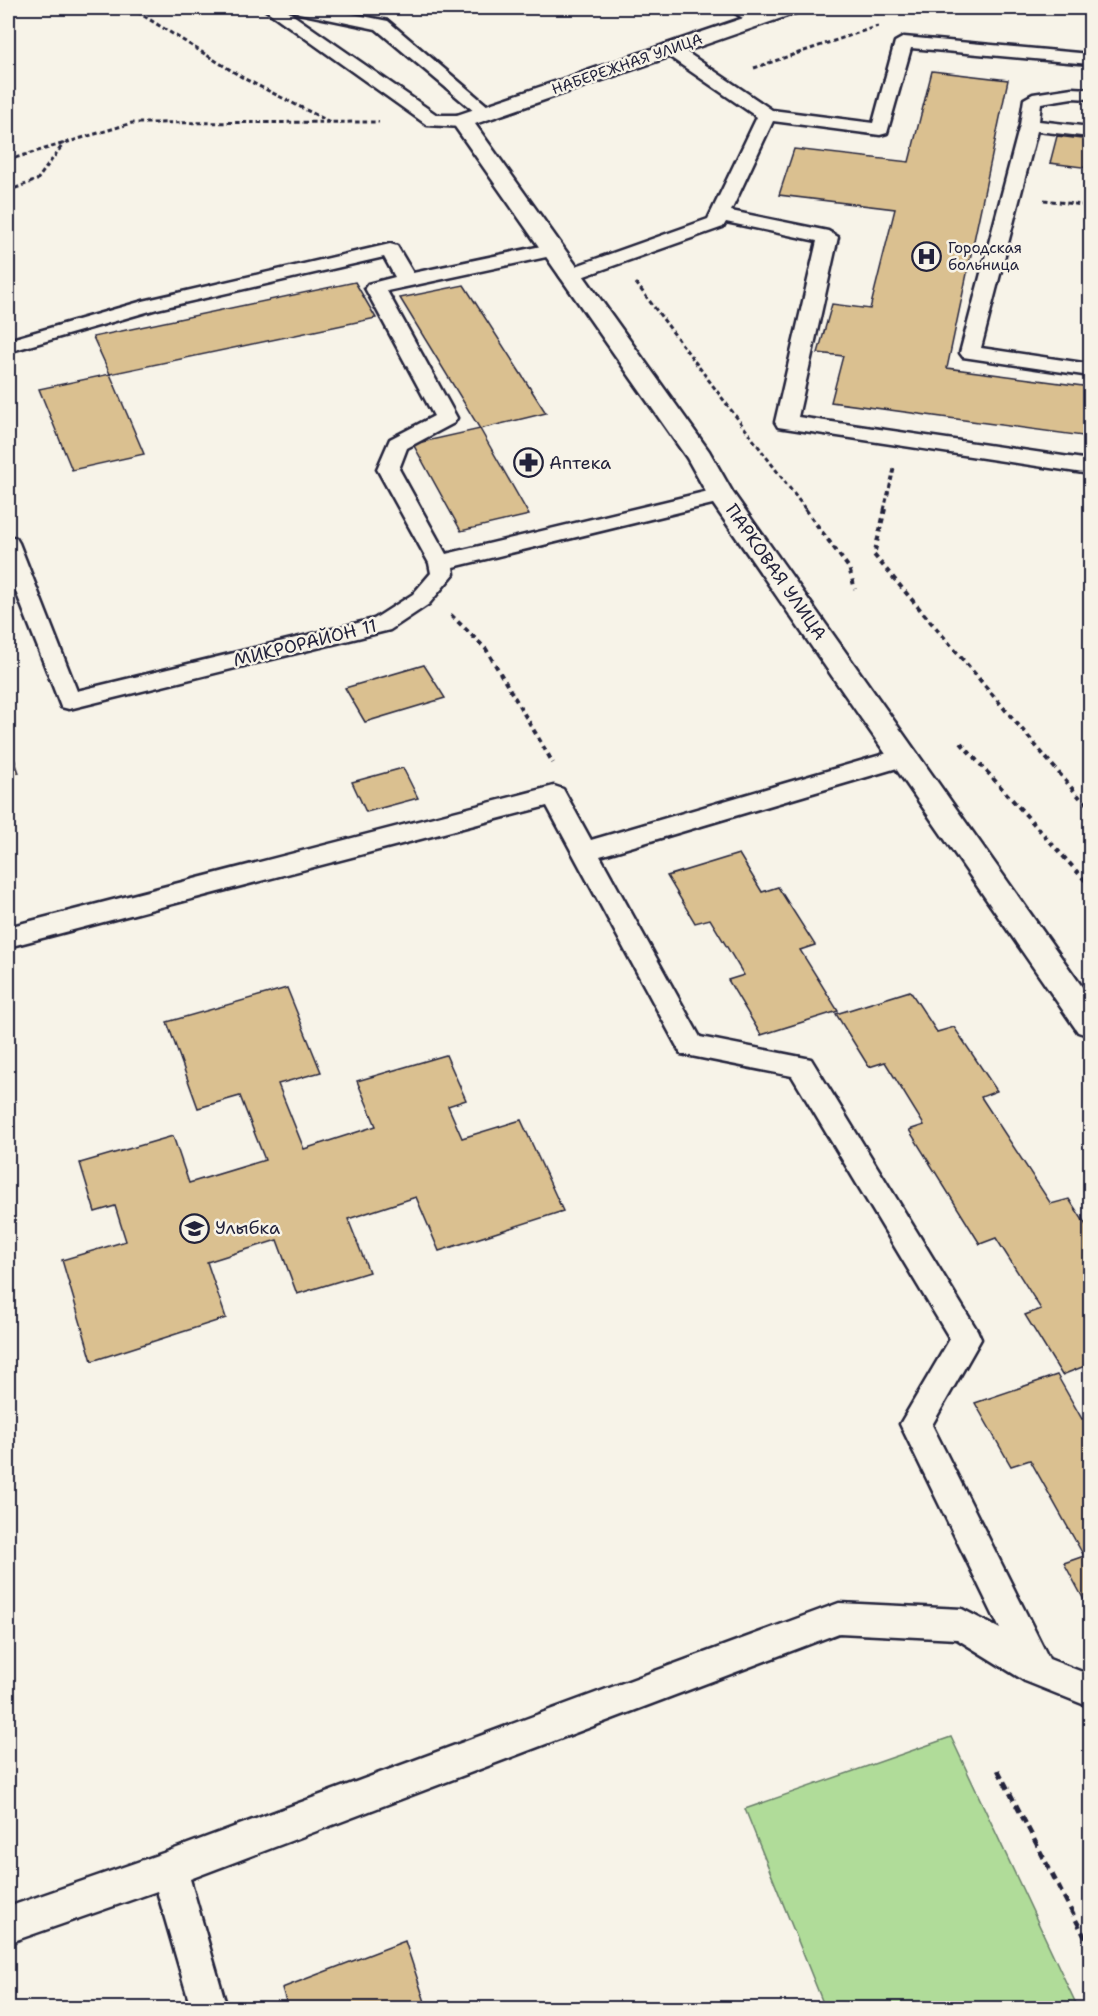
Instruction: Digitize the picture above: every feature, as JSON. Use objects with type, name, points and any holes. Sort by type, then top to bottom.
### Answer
[{"type":"street","name":"НАБЕРЕЖНАЯ УЛИЦА","points":[[462,121],[792,8]]},
{"type":"street","name":"ПАРКОВАЯ УЛИЦА","points":[[462,121],[551,250],[700,457],[721,495],[1090,1023]]},
{"type":"lane","points":[[272,8],[433,121],[462,121]]},
{"type":"lane","points":[[299,8],[382,25],[487,113]]},
{"type":"lane","points":[[736,8],[758,19]]},
{"type":"lane","points":[[670,49],[767,115],[880,129],[903,42],[1090,59]]},
{"type":"lane","points":[[1090,94],[1072,93],[1034,99],[970,353],[1090,370]]},
{"type":"lane","points":[[569,275],[716,222],[767,115]]},
{"type":"lane","points":[[1029,125],[1090,132]]},
{"type":"lane","points":[[720,215],[828,237],[786,422],[1090,467]]},
{"type":"lane","points":[[8,346],[78,323],[209,290],[390,250],[407,280]]},
{"type":"lane","points":[[551,250],[375,288],[446,418],[398,444],[388,469],[440,563],[721,495]]},
{"type":"lane","name":"МИКРОРАЙОН 11","points":[[8,543],[69,701],[382,625],[421,599],[443,574],[440,563]]},
{"type":"lane","points":[[585,851],[905,757]]},
{"type":"lane","points":[[8,938],[554,795],[691,1046],[801,1067],[966,1339],[916,1424],[1037,1670]]},
{"type":"lane","points":[[8,1924],[169,1869],[839,1618],[962,1624],[1037,1670],[1090,1691]]},
{"type":"lane","points":[[169,1869],[209,2008]]},
{"type":"path","points":[[131,8],[245,79],[330,122]]},
{"type":"path","points":[[910,15],[933,8]]},
{"type":"path","points":[[717,81],[887,23]]},
{"type":"path","points":[[8,160],[132,123],[433,121]]},
{"type":"path","points":[[8,191],[37,180],[64,143]]},
{"type":"path","points":[[1011,196],[1090,206]]},
{"type":"path","points":[[617,258],[849,568],[855,589]]},
{"type":"path","points":[[901,439],[874,555],[1081,799],[1090,805]]},
{"type":"path","points":[[421,599],[454,617],[486,649],[566,785],[554,795]]},
{"type":"path","points":[[961,743],[1090,886]]},
{"type":"path","points":[[998,1770],[1090,1947]]},
{"type":"green space","points":[[951,1737],[1078,2008],[825,2008],[745,1809]]},
{"type":"building","name":"Городская больница","points":[[932,71],[1008,80],[947,368],[1090,387],[1090,437],[831,402],[843,356],[818,353],[832,304],[870,309],[895,209],[779,195],[794,149],[909,162]]},
{"type":"building","points":[[1057,136],[1090,140],[1090,168],[1050,163]]},
{"type":"building","points":[[355,282],[376,318],[110,374],[93,337]]},
{"type":"building","points":[[464,285],[546,413],[480,429],[400,298]]},
{"type":"building","points":[[110,374],[144,454],[72,470],[39,389]]},
{"type":"building","points":[[480,429],[529,515],[461,531],[413,444]]},
{"type":"building","points":[[424,665],[445,698],[365,722],[345,688]]},
{"type":"building","points":[[8,740],[19,773],[8,775]]},
{"type":"building","points":[[403,768],[418,798],[366,812],[352,782]]},
{"type":"building","points":[[739,854],[762,892],[778,887],[815,945],[800,950],[838,1011],[761,1035],[728,980],[744,975],[710,919],[695,923],[667,876]]},
{"type":"building","points":[[287,988],[321,1072],[278,1084],[304,1149],[376,1126],[357,1081],[446,1055],[466,1100],[448,1106],[462,1138],[521,1120],[563,1211],[439,1251],[416,1197],[348,1219],[369,1272],[297,1294],[277,1240],[207,1262],[226,1318],[92,1361],[62,1260],[126,1241],[115,1206],[95,1212],[80,1163],[173,1136],[189,1183],[265,1160],[240,1096],[198,1108],[167,1022]]},
{"type":"building","points":[[910,991],[937,1032],[954,1027],[997,1091],[981,1097],[1051,1204],[1069,1199],[1090,1231],[1090,1364],[1062,1375],[1025,1315],[1041,1309],[996,1238],[980,1244],[909,1130],[924,1125],[885,1062],[869,1067],[836,1014]]},
{"type":"building","points":[[1057,1375],[1082,1419],[1090,1416],[1090,1611],[1064,1563],[1084,1556],[1030,1460],[1011,1466],[975,1403]]},
{"type":"building","points":[[405,1941],[427,2008],[288,2008],[282,1988]]},
{"type":"place","name":"Городская больница","points":[[927,257]]},
{"type":"place","name":"Аптека","points":[[528,463]]},
{"type":"place","name":"Улыбка","points":[[194,1228]]}]
